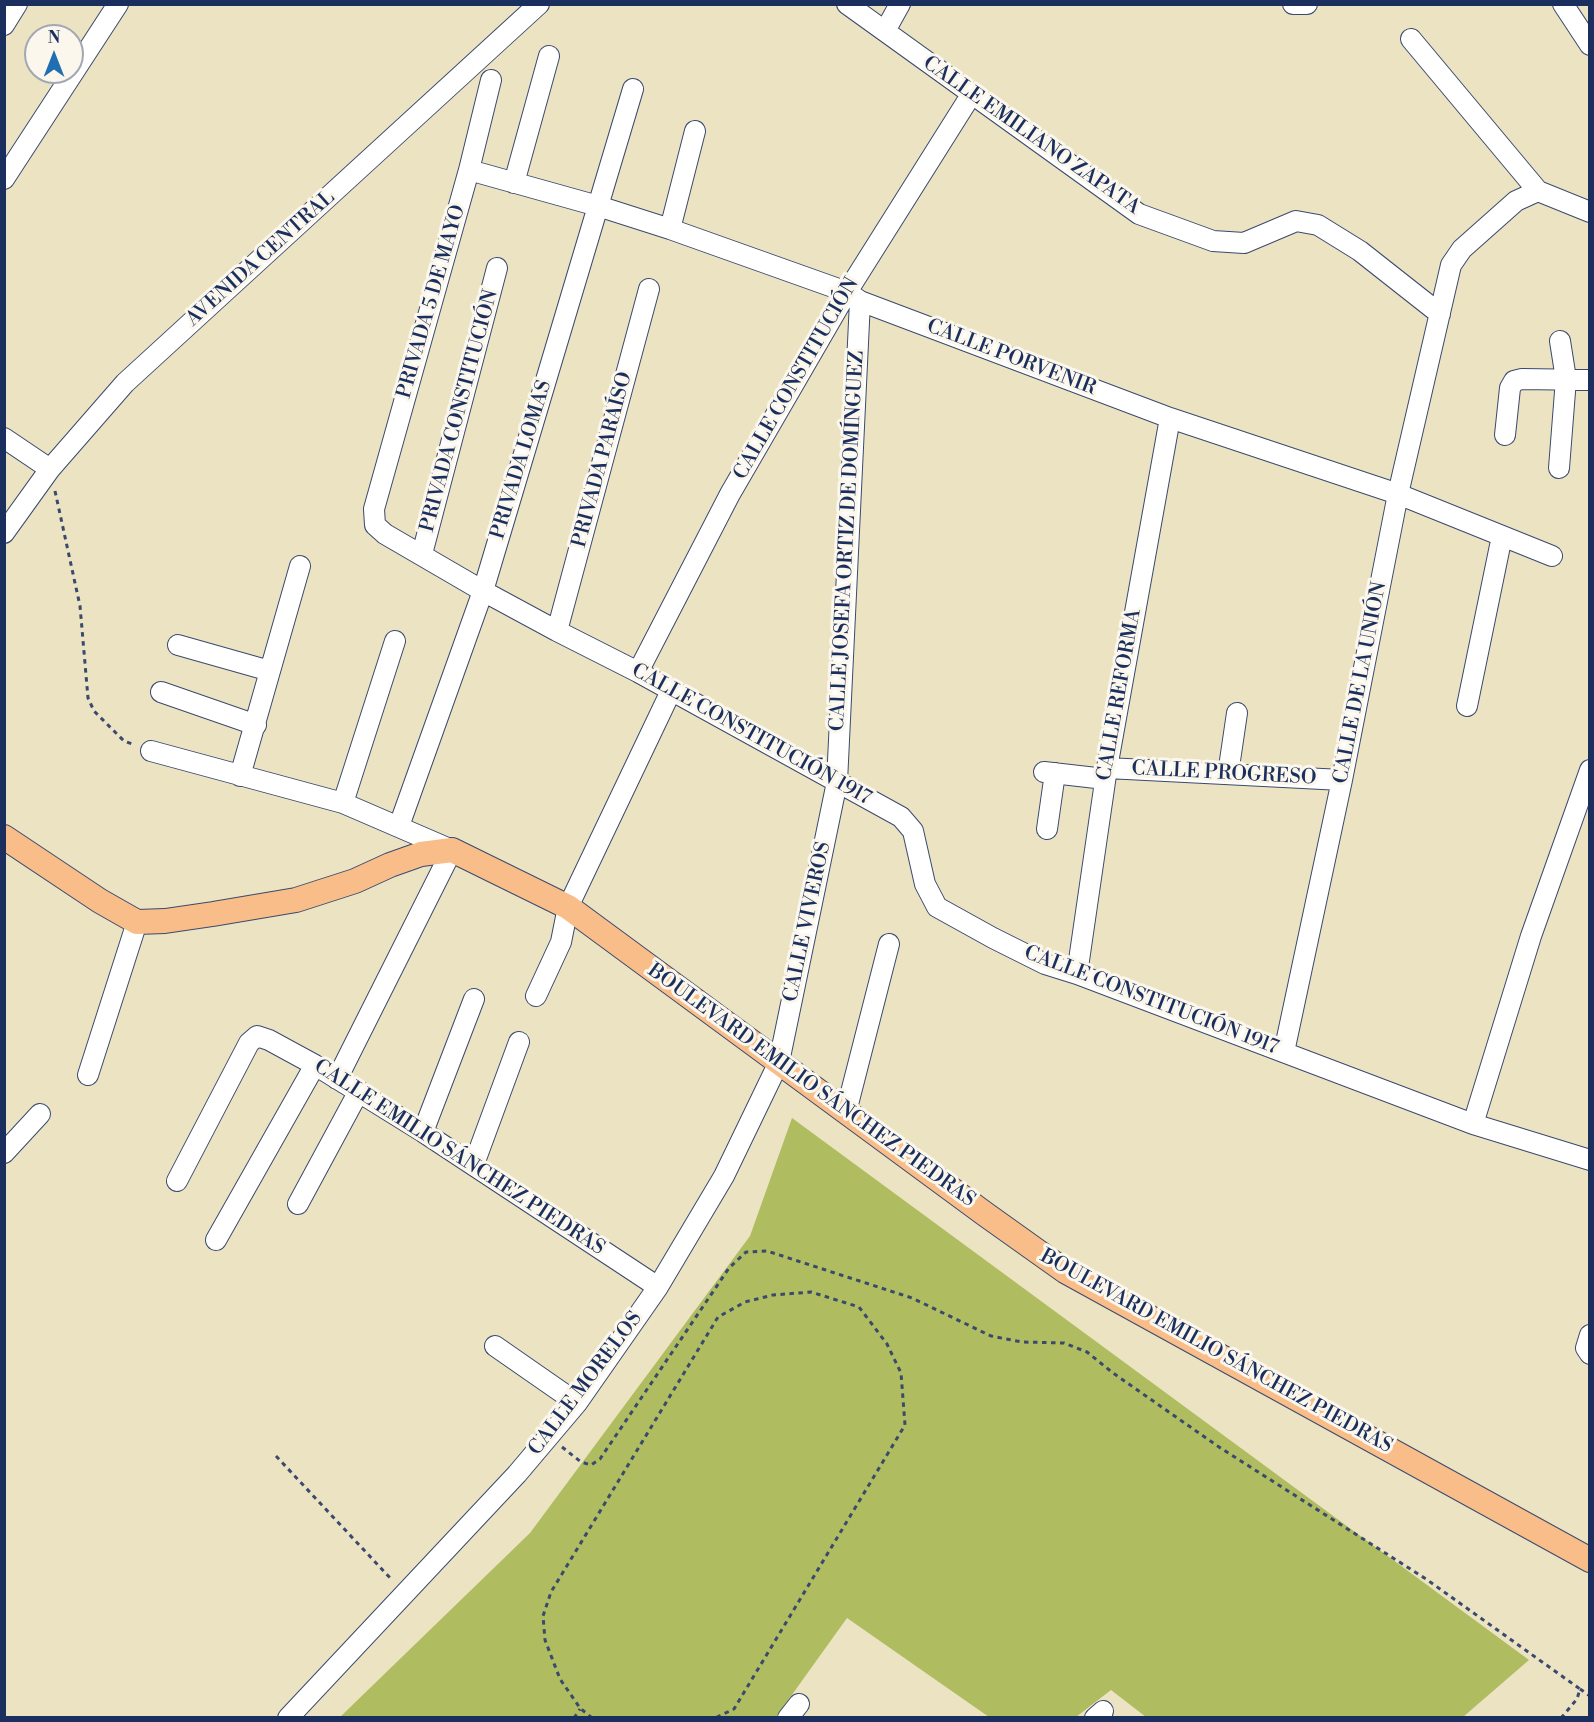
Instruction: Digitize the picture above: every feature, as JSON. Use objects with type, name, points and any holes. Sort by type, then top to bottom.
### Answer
[{"type":"main road","points":[[4,837],[100,901],[136,922],[165,921],[296,900],[355,881],[421,854],[452,850]]},
{"type":"main road","name":"BOULEVARD EMILIO SÁNCHEZ PIEDRAS","points":[[452,850],[568,906],[1065,1271],[1590,1560]]},
{"type":"street","points":[[4,179],[118,4]]},
{"type":"street","name":"AVENIDA CENTRAL","points":[[4,533],[50,469],[125,383],[539,4]]},
{"type":"street","name":"CALLE EMILIANO ZAPATA","points":[[848,4],[1138,214],[1213,241],[1244,243],[1296,221],[1318,225],[1360,251],[1440,314]]},
{"type":"street","points":[[885,31],[900,4]]},
{"type":"street","points":[[1293,4],[1307,4]]},
{"type":"street","points":[[1563,4],[1590,45]]},
{"type":"street","points":[[1411,39],[1538,191],[1590,212]]},
{"type":"street","points":[[514,183],[549,56]]},
{"type":"street","name":"PRIVADA 5 DE MAYO","points":[[375,525],[374,509],[492,80]]},
{"type":"street","name":"PRIVADA LOMAS","points":[[399,826],[483,591],[633,89]]},
{"type":"street","name":"CALLE CONSTITUCIÓN","points":[[638,672],[730,494],[854,296],[971,95]]},
{"type":"street","points":[[670,229],[695,131]]},
{"type":"street","name":"CALLE PORVENIR","points":[[469,170],[670,229],[854,296],[1170,418],[1398,494],[1552,556]]},
{"type":"street","points":[[1440,314],[1451,265],[1462,249],[1516,201],[1538,191]]},
{"type":"street","name":"PRIVADA CONSTITUCIÓN","points":[[422,554],[497,268]]},
{"type":"street","name":"PRIVADA PARAÍSO","points":[[557,631],[649,289]]},
{"type":"street","name":"CALLE JOSEFA ORTIZ DE DOMÍNGUEZ","points":[[837,782],[854,296]]},
{"type":"street","name":"CALLE DE LA UNIÓN","points":[[1284,1052],[1342,780],[1398,494],[1440,314]]},
{"type":"street","points":[[1559,468],[1566,380],[1560,341]]},
{"type":"street","points":[[1505,435],[1510,388],[1514,381],[1522,379],[1590,380]]},
{"type":"street","name":"CALLE REFORMA","points":[[1077,974],[1106,773],[1170,418]]},
{"type":"street","points":[[4,438],[50,469]]},
{"type":"street","name":"CALLE CONSTITUCIÓN 1917","points":[[375,525],[385,534],[483,591],[638,672],[901,817],[913,831],[925,884],[937,907],[1045,964],[1077,974],[1473,1124],[1590,1160]]},
{"type":"street","points":[[1467,706],[1502,536]]},
{"type":"street","points":[[240,776],[300,566]]},
{"type":"street","points":[[343,803],[395,641]]},
{"type":"street","points":[[178,645],[270,671]]},
{"type":"street","points":[[536,996],[561,942],[568,906],[670,691]]},
{"type":"street","points":[[161,692],[256,724]]},
{"type":"street","points":[[1228,774],[1237,712]]},
{"type":"street","points":[[151,751],[343,803],[452,850],[337,1079]]},
{"type":"street","points":[[1473,1124],[1531,936],[1590,770]]},
{"type":"street","name":"CALLE PROGRESO","points":[[1047,829],[1050,772],[1228,774],[1342,780]]},
{"type":"street","name":"CALLE VIVEROS","points":[[778,1062],[837,782]]},
{"type":"street","points":[[88,1075],[136,922]]},
{"type":"street","points":[[846,1112],[889,944]]},
{"type":"street","points":[[423,1132],[474,999]]},
{"type":"street","name":"CALLE EMILIO SÁNCHEZ PIEDRAS","points":[[177,1181],[249,1043],[257,1036],[269,1040],[359,1091],[474,1164],[658,1287]]},
{"type":"street","points":[[474,1164],[519,1042]]},
{"type":"street","name":"CALLE MORELOS","points":[[288,1718],[517,1474],[577,1403],[658,1287],[724,1176],[778,1062]]},
{"type":"street","points":[[216,1240],[315,1065]]},
{"type":"street","points":[[298,1204],[359,1091]]},
{"type":"street","points":[[4,1153],[40,1114]]},
{"type":"street","points":[[1590,1335],[1586,1348],[1590,1354]]},
{"type":"street","points":[[495,1346],[577,1403]]},
{"type":"path","points":[[50,469],[80,606],[88,698],[94,711],[124,741],[151,751]]},
{"type":"path","points":[[549,1436],[581,1462],[591,1465],[600,1459],[729,1268],[746,1252],[767,1251],[912,1298],[991,1336],[1022,1342],[1064,1343],[1087,1352],[1113,1373],[1219,1447],[1426,1579],[1590,1696]]},
{"type":"path","points":[[592,1718],[580,1708],[560,1679],[545,1640],[543,1616],[551,1592],[718,1317],[745,1302],[773,1295],[811,1292],[859,1307],[886,1344],[901,1373],[905,1425],[734,1709],[716,1718]]},
{"type":"path","points":[[276,1456],[406,1594]]},
{"type":"path","points":[[1561,1718],[1578,1700],[1580,1689]]},
{"type":"path","points":[[574,1718],[580,1708]]},
{"type":"green space","points":[[792,1118],[1529,1660],[1463,1717],[1146,1717],[1111,1690],[1076,1717],[989,1717],[847,1618],[776,1717],[339,1718],[530,1533],[750,1236]]}]
